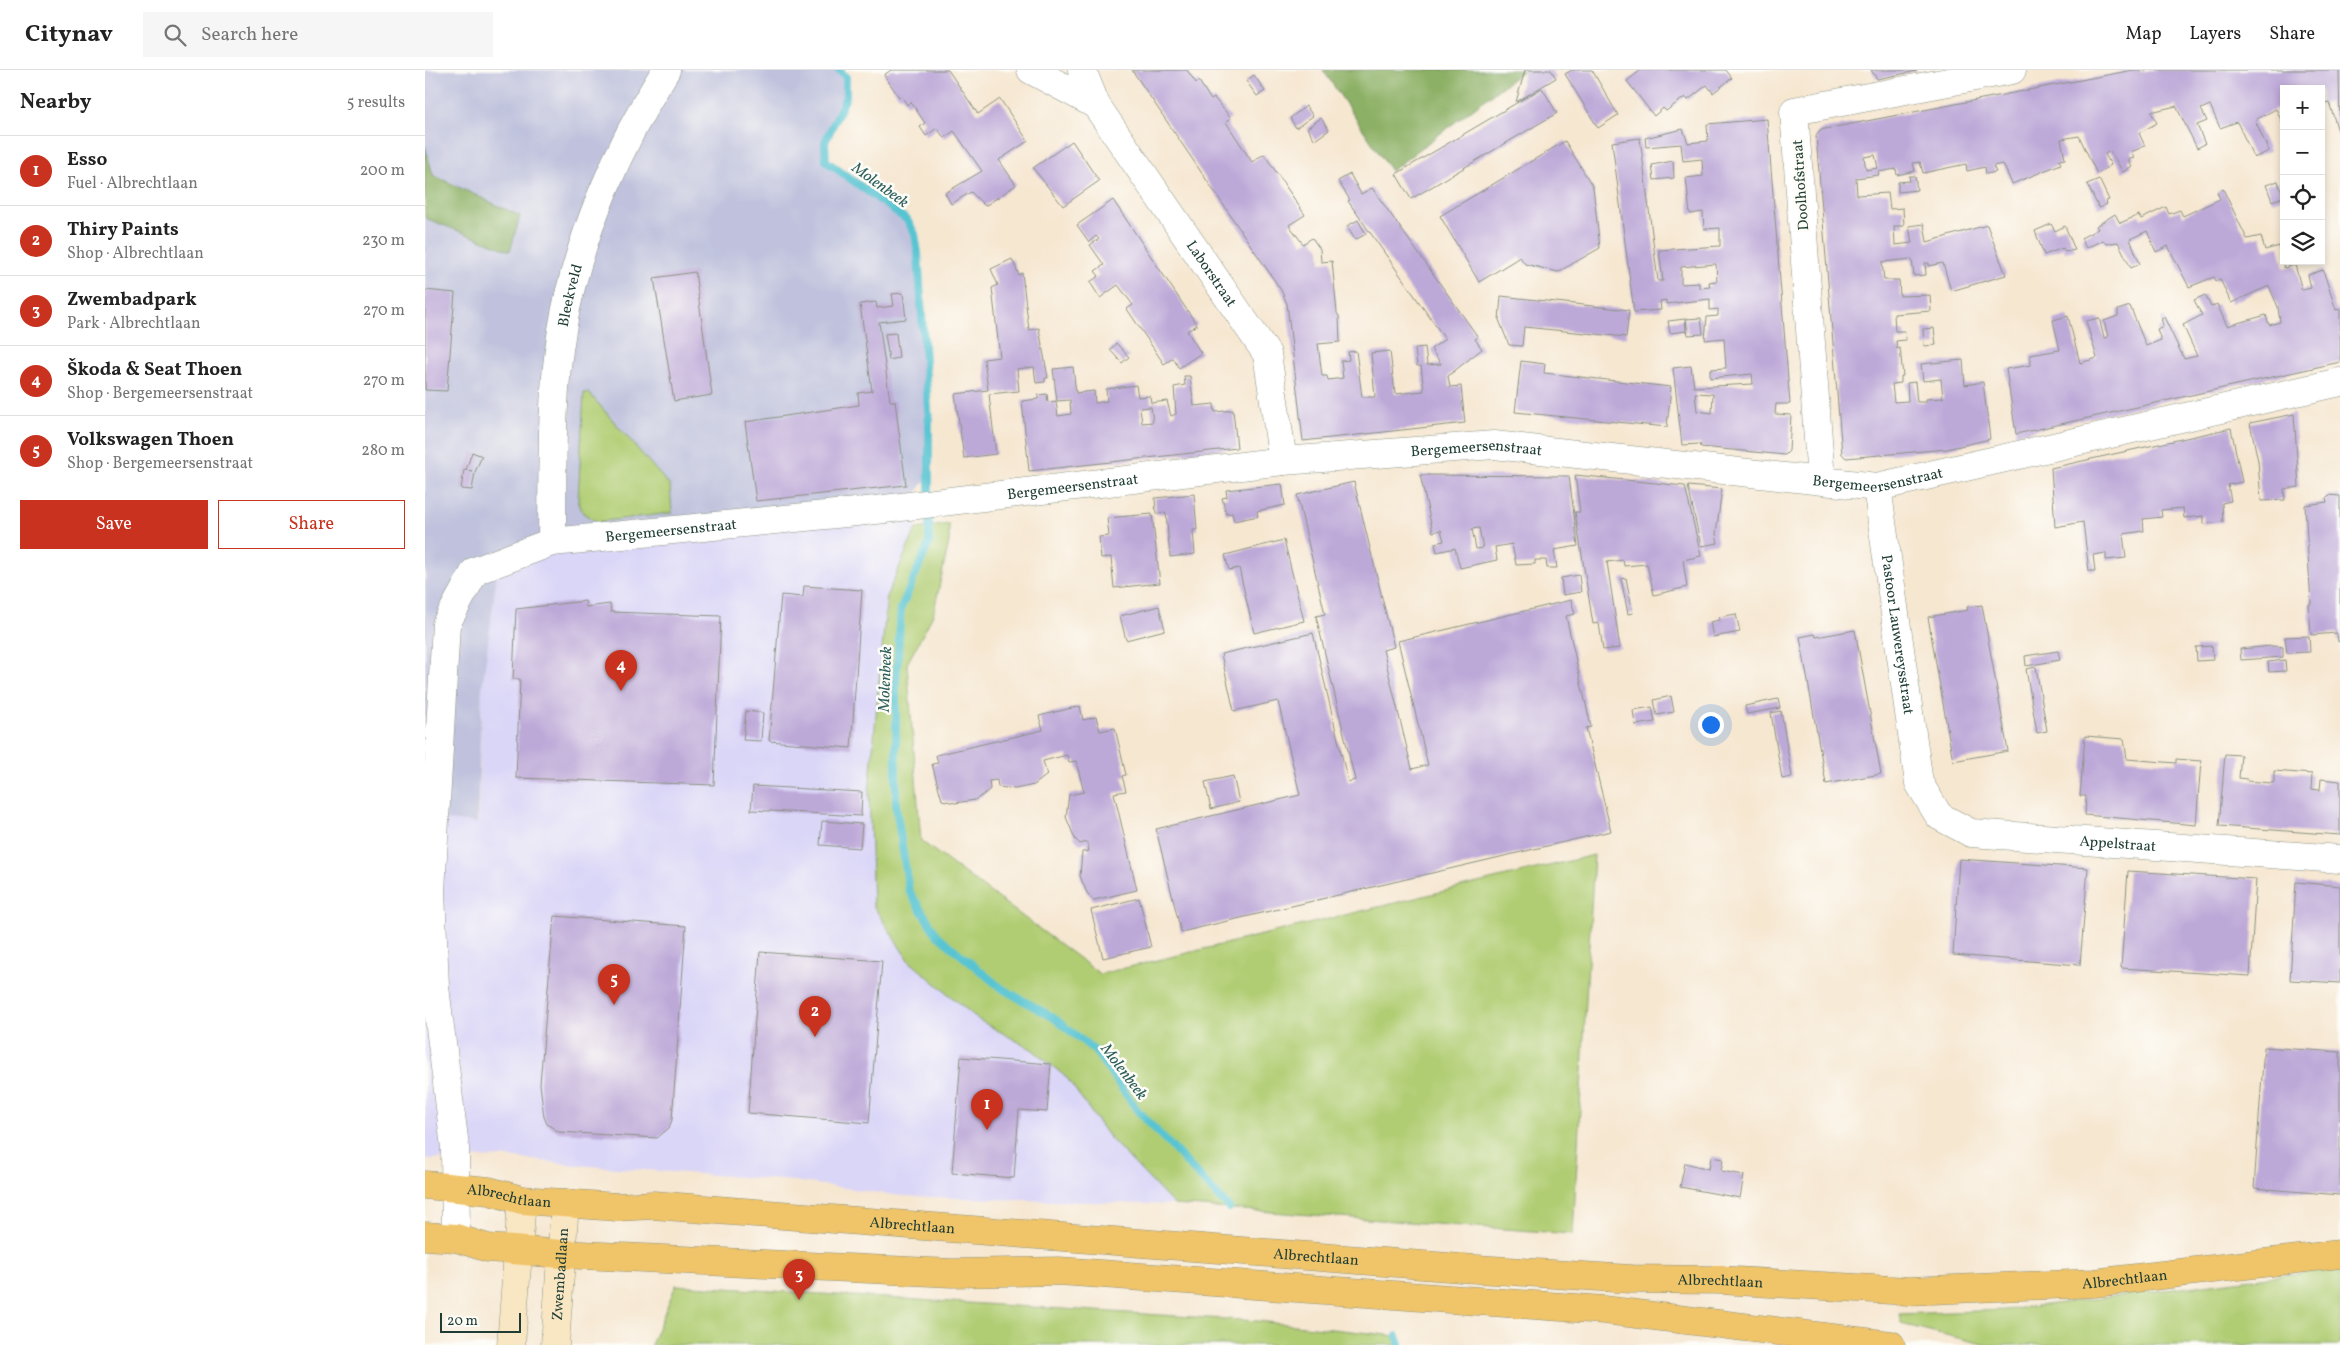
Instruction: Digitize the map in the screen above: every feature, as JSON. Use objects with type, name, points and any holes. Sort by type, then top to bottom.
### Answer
[{"type":"main road","name":"Albrechtlaan","points":[[425,1185],[489,1191],[522,1200],[565,1204],[617,1207],[653,1205],[1461,1268],[1631,1279],[1719,1280],[1892,1290],[1999,1289],[2086,1283],[2340,1254]]},
{"type":"main road","name":"Albrechtlaan","points":[[425,1236],[455,1238],[488,1248],[561,1254],[942,1273],[1059,1271],[1605,1310],[1891,1345]]},
{"type":"street","name":"Bleekveld","points":[[552,542],[554,397],[562,330],[569,295],[577,263],[599,203],[645,104],[666,70]]},
{"type":"street","name":"Laborstraat","points":[[1031,70],[1096,105]]},
{"type":"street","name":"Laborstraat","points":[[1082,70],[1096,105],[1267,354],[1283,461]]},
{"type":"street","name":"Doolhofstraat","points":[[1821,480],[1794,111],[2012,70]]},
{"type":"street","name":"Bergemeersenstraat","points":[[455,1238],[455,1148],[435,987],[431,890],[446,624],[475,571],[552,542],[907,506],[1283,461],[1494,445],[1877,486],[2340,382]]},
{"type":"street","name":"Pastoor Lauwereysstraat","points":[[1877,486],[1919,783]]},
{"type":"street","name":"Appelstraat","points":[[1919,783],[1939,816],[1971,834],[2340,859]]},
{"type":"street","points":[[511,1345],[522,1200]]},
{"type":"street","name":"Zwembadlaan","points":[[555,1345],[565,1204]]},
{"type":"shaded area","points":[[425,70],[839,70],[846,77],[846,97],[825,141],[826,161],[907,220],[915,234],[918,253],[930,474],[907,506],[499,561],[482,688],[477,823],[425,818],[425,218],[509,251],[520,216],[433,175],[425,146]]},
{"type":"shaded area","points":[[907,506],[916,529],[887,595],[869,793],[979,1020],[1033,1050],[1067,1078],[1108,1136],[1174,1205],[901,1196],[794,1181],[576,1165],[507,1157],[425,1159],[425,818],[478,822],[482,688],[499,561]]},
{"type":"green space","points":[[1323,70],[1524,70],[1391,171]]},
{"type":"green space","points":[[425,146],[433,175],[520,216],[510,251],[425,218]]},
{"type":"green space","points":[[584,393],[589,393],[670,486],[672,513],[597,522],[583,513],[578,501]]},
{"type":"green space","points":[[949,524],[949,542],[933,615],[907,664],[921,841],[1100,974],[1594,855],[1573,1234],[1174,1205],[1108,1136],[1067,1078],[1033,1050],[979,1020],[908,960],[873,905],[869,793],[887,595],[916,529]]},
{"type":"green space","points":[[2340,1268],[2340,1345],[1987,1345],[1901,1324],[1899,1314],[2005,1310]]},
{"type":"green space","points":[[676,1285],[1257,1321],[1397,1336],[1400,1345],[651,1345]]},
{"type":"building","points":[[891,70],[948,70],[978,114],[1000,99],[1028,141],[999,160],[1016,185],[985,206],[971,192],[951,204],[945,193],[982,171],[954,131],[944,138],[937,128],[926,136],[920,127],[925,123],[911,102],[907,105],[901,95],[899,97],[884,75]]},
{"type":"building","points":[[1132,70],[1187,70],[1196,83],[1199,81],[1211,100],[1214,98],[1231,118],[1226,122],[1252,162],[1264,154],[1305,215],[1289,225],[1303,244],[1312,238],[1320,249],[1321,262],[1332,261],[1337,313],[1339,316],[1340,342],[1318,344],[1322,376],[1327,376],[1328,380],[1343,378],[1341,361],[1349,360],[1348,352],[1356,351],[1362,397],[1375,397],[1371,353],[1390,351],[1395,394],[1424,391],[1421,366],[1417,366],[1415,348],[1425,347],[1427,365],[1441,364],[1431,349],[1445,339],[1348,201],[1350,200],[1338,181],[1350,174],[1361,194],[1372,188],[1478,337],[1475,339],[1482,349],[1448,376],[1450,387],[1461,386],[1465,423],[1303,441],[1287,304],[1281,290]]},
{"type":"building","points":[[1525,70],[1551,70],[1556,78],[1516,102]]},
{"type":"building","points":[[1572,70],[1592,70],[1618,115],[1598,128],[1565,74]]},
{"type":"building","points":[[1641,70],[1726,70],[1732,78],[1713,93],[1707,85],[1688,100],[1685,97],[1666,111],[1663,108],[1654,116],[1627,81]]},
{"type":"building","points":[[1871,70],[1917,70],[1917,71],[1877,79]]},
{"type":"building","points":[[2133,70],[2140,70],[2140,72],[2151,70],[2339,70],[2340,130],[2338,131],[2329,102],[2325,103],[2325,85],[2280,85],[2280,118],[2276,109],[2255,120],[2269,151],[2254,158],[2237,122],[2220,128],[2210,105],[2201,109],[2207,121],[2197,125],[2205,144],[2197,148],[2176,106],[2151,112],[2157,123],[2139,133],[2145,146],[2131,152],[2134,158],[2128,160],[2132,166],[2123,172],[2110,151],[2105,154],[2111,165],[2097,174],[2079,136],[2061,139],[2065,159],[2059,160],[2061,164],[2012,184],[2003,164],[1993,166],[1996,172],[1986,174],[1985,167],[1967,171],[1966,164],[1923,173],[1920,162],[1913,163],[1915,171],[1897,175],[1896,169],[1878,172],[1879,175],[1856,178],[1857,195],[1888,193],[1890,209],[1903,208],[1904,226],[1894,226],[1895,245],[1912,243],[1909,226],[1924,224],[1927,242],[1987,225],[2006,275],[1951,291],[1943,263],[1929,266],[1929,263],[1925,263],[1926,275],[1914,276],[1912,259],[1882,262],[1884,280],[1899,280],[1900,296],[1930,295],[1931,311],[1894,314],[1895,331],[1905,331],[1906,340],[1896,341],[1897,349],[1900,348],[1903,376],[1901,376],[1901,383],[1892,384],[1894,402],[1908,401],[1907,383],[1915,382],[1917,402],[1926,402],[1926,399],[1943,398],[1941,379],[1923,381],[1921,364],[1963,360],[1965,385],[1983,382],[1990,439],[1947,449],[1846,458],[1842,454],[1816,135],[1820,130]],"holes":[[[1875,155],[1878,168],[1866,170],[1864,157]]]},
{"type":"building","points":[[1254,75],[1265,91],[1257,96],[1246,81]]},
{"type":"building","points":[[1542,88],[1557,113],[1411,199],[1396,174]]},
{"type":"building","points":[[1306,106],[1313,116],[1296,128],[1290,118]]},
{"type":"building","points":[[1321,118],[1329,130],[1315,140],[1307,128]]},
{"type":"building","points":[[1767,119],[1790,404],[1776,404],[1775,414],[1791,415],[1789,451],[1785,455],[1701,447],[1700,444],[1682,445],[1673,368],[1691,366],[1694,387],[1753,384],[1752,374],[1710,378],[1710,369],[1726,368],[1724,338],[1705,340],[1707,317],[1718,316],[1718,309],[1710,310],[1710,299],[1666,304],[1666,300],[1660,301],[1661,310],[1634,312],[1612,142],[1640,138],[1658,281],[1663,281],[1659,250],[1720,246],[1720,228],[1704,229],[1703,212],[1690,214],[1686,178],[1703,176],[1702,159],[1683,161],[1681,144],[1646,147],[1645,138],[1683,129],[1688,143],[1708,141],[1707,124]],"holes":[[[1716,264],[1717,281],[1709,282],[1710,287],[1699,288],[1699,283],[1681,284],[1681,267]],[[1695,393],[1713,394],[1712,413],[1697,411]]]},
{"type":"building","points":[[1072,141],[1099,181],[1063,206],[1033,168]]},
{"type":"building","points":[[1565,141],[1593,187],[1600,248],[1558,272],[1525,264],[1520,257],[1479,282],[1440,216]]},
{"type":"building","points":[[1673,161],[1674,178],[1654,180],[1652,165]]},
{"type":"building","points":[[1909,176],[1915,176],[1917,190],[1898,192],[1898,182],[1910,181]]},
{"type":"building","points":[[2099,179],[2109,200],[2106,201],[2107,204],[2099,208],[2087,184]]},
{"type":"building","points":[[2278,181],[2280,198],[2272,201],[2266,185]]},
{"type":"building","points":[[2223,189],[2247,239],[2261,236],[2265,250],[2279,246],[2280,265],[2283,265],[2284,268],[2295,265],[2302,290],[2311,288],[2308,275],[2323,270],[2336,310],[2340,309],[2340,362],[2016,434],[2006,369],[2031,365],[2030,355],[2060,350],[2053,320],[2068,316],[2080,363],[2097,358],[2086,321],[2099,318],[2104,338],[2108,337],[2104,321],[2118,316],[2118,310],[2130,306],[2146,346],[2161,340],[2157,329],[2163,326],[2161,318],[2164,317],[2184,359],[2197,356],[2183,325],[2202,315],[2194,300],[2205,295],[2211,307],[2217,304],[2227,326],[2266,315],[2269,325],[2280,322],[2278,307],[2269,286],[2231,303],[2220,279],[2216,281],[2214,277],[2189,287],[2168,246],[2156,252],[2147,231],[2130,239],[2140,264],[2131,268],[2118,242],[2106,244],[2103,240],[2086,248],[2081,238],[2098,229],[2096,226],[2115,214],[2120,223],[2139,215],[2141,219],[2166,207],[2169,214],[2180,210],[2183,216],[2220,199],[2217,192]]},
{"type":"building","points":[[1113,200],[1197,325],[1187,331],[1201,353],[1179,368],[1173,358],[1164,364],[1127,309],[1133,305],[1118,285],[1100,298],[1090,282],[1099,276],[1095,271],[1104,265],[1090,245],[1099,239],[1096,236],[1089,242],[1077,225]]},
{"type":"building","points":[[1358,220],[1366,234],[1355,240],[1347,226]]},
{"type":"building","points":[[2051,224],[2055,231],[2065,226],[2075,250],[2065,252],[2063,248],[2044,255],[2035,231]]},
{"type":"building","points":[[1012,259],[1019,275],[1022,273],[1029,330],[1039,328],[1048,378],[1045,378],[1045,382],[1036,383],[1034,367],[1017,369],[1019,391],[989,394],[996,454],[964,458],[955,394],[988,390],[984,359],[1000,357],[992,288],[998,285],[991,269]]},
{"type":"building","points":[[695,272],[712,395],[674,401],[654,278]]},
{"type":"building","points":[[425,290],[455,293],[447,391],[425,390]]},
{"type":"building","points":[[903,293],[906,319],[879,322],[890,401],[895,401],[906,485],[756,501],[745,422],[859,405],[858,393],[872,391],[860,304],[876,302],[877,308],[894,306],[892,294]]},
{"type":"building","points":[[1501,296],[1629,310],[1626,337],[1524,327],[1522,346],[1509,345],[1499,320]]},
{"type":"building","points":[[1701,318],[1703,334],[1688,335],[1686,319]]},
{"type":"building","points":[[1685,319],[1686,331],[1670,333],[1668,321]]},
{"type":"building","points":[[1934,328],[1936,345],[1924,346],[1923,329]]},
{"type":"building","points":[[896,333],[899,358],[889,360],[885,334]]},
{"type":"building","points":[[1116,343],[1129,357],[1122,363],[1110,350]]},
{"type":"building","points":[[1521,361],[1545,364],[1544,373],[1671,387],[1667,427],[1515,412]]},
{"type":"building","points":[[1073,367],[1076,393],[1094,391],[1095,403],[1107,401],[1106,389],[1136,385],[1138,397],[1150,396],[1151,403],[1167,401],[1171,416],[1176,414],[1174,387],[1185,385],[1184,376],[1190,376],[1194,406],[1214,404],[1215,412],[1233,410],[1237,448],[1029,471],[1022,401],[1038,399],[1038,395],[1047,394],[1048,402],[1056,401],[1058,416],[1071,414],[1070,400],[1057,401],[1053,369]],"holes":[[[1151,407],[1153,422],[1142,423],[1140,408]]]},
{"type":"building","points":[[2294,414],[2299,487],[2284,489],[2285,500],[2261,501],[2258,461],[2250,423]]},
{"type":"building","points":[[2231,428],[2242,482],[2228,485],[2231,501],[2222,503],[2223,522],[2203,524],[2203,516],[2184,518],[2183,508],[2161,510],[2162,517],[2143,519],[2144,531],[2123,534],[2126,558],[2106,560],[2106,553],[2093,555],[2095,571],[2089,571],[2083,522],[2055,527],[2051,468]]},
{"type":"building","points":[[472,452],[482,456],[475,472],[472,490],[461,489],[464,470],[472,471],[466,470]]},
{"type":"building","points":[[1420,475],[1569,476],[1578,546],[1554,550],[1557,568],[1547,568],[1546,560],[1535,560],[1535,564],[1516,565],[1512,544],[1495,547],[1497,560],[1460,568],[1455,548],[1437,552],[1435,543],[1444,541],[1441,530],[1433,532]],"holes":[[[1479,528],[1483,548],[1476,549],[1472,529]]]},
{"type":"building","points":[[1575,475],[1685,486],[1701,556],[1683,560],[1687,587],[1654,595],[1647,564],[1624,566],[1623,560],[1607,562],[1620,648],[1603,650],[1599,623],[1593,624],[1575,512],[1580,512]]},
{"type":"building","points":[[1354,482],[1394,647],[1383,650],[1412,769],[1428,765],[1398,641],[1571,600],[1575,614],[1566,616],[1591,727],[1586,728],[1611,831],[1181,932],[1156,829],[1300,795],[1278,701],[1234,711],[1221,654],[1313,633],[1348,782],[1355,780],[1316,616],[1325,614],[1297,495]]},
{"type":"building","points":[[1282,484],[1285,505],[1257,511],[1258,516],[1234,521],[1232,513],[1226,514],[1222,498],[1227,497],[1226,490]]},
{"type":"building","points":[[1688,486],[1722,489],[1716,534],[1718,543],[1701,546]]},
{"type":"building","points":[[1194,494],[1197,530],[1193,530],[1195,554],[1170,557],[1166,513],[1156,514],[1155,498]]},
{"type":"building","points":[[2329,495],[2340,496],[2340,641],[2338,642],[2337,633],[2311,635],[2309,604],[2311,604],[2305,505],[2327,502],[2326,498]]},
{"type":"building","points":[[1152,514],[1160,583],[1114,588],[1111,557],[1101,558],[1099,537],[1109,536],[1107,518]]},
{"type":"building","points":[[1284,540],[1304,621],[1254,633],[1239,568],[1229,570],[1225,555]]},
{"type":"building","points":[[1579,575],[1581,592],[1563,595],[1561,578]]},
{"type":"building","points":[[1626,578],[1633,613],[1628,614],[1621,579]]},
{"type":"building","points":[[804,586],[862,590],[851,748],[769,741],[781,595],[803,597]]},
{"type":"building","points":[[585,601],[586,607],[610,604],[611,612],[721,616],[714,785],[516,778],[520,679],[513,679],[516,609]]},
{"type":"building","points":[[1982,605],[2008,751],[1953,761],[1928,617],[1968,610],[1967,607]]},
{"type":"building","points":[[1159,606],[1165,630],[1126,640],[1120,616]]},
{"type":"building","points":[[1736,614],[1740,632],[1713,637],[1710,622],[1720,620],[1719,617]]},
{"type":"building","points":[[1855,630],[1881,774],[1826,784],[1800,637],[1815,634],[1816,637]]},
{"type":"building","points":[[2309,636],[2310,652],[2287,653],[2285,637]]},
{"type":"building","points":[[2212,646],[2213,660],[2197,661],[2196,647]]},
{"type":"building","points":[[2272,646],[2283,647],[2283,657],[2241,660],[2240,649]]},
{"type":"building","points":[[2058,651],[2060,660],[2026,666],[2025,656]]},
{"type":"building","points":[[2285,660],[2286,671],[2269,672],[2268,662]]},
{"type":"building","points":[[2036,667],[2047,731],[2037,733],[2026,669]]},
{"type":"building","points":[[1671,696],[1674,712],[1657,715],[1654,700]]},
{"type":"building","points":[[1778,699],[1780,708],[1747,714],[1745,706]]},
{"type":"building","points":[[1080,706],[1083,720],[1096,717],[1100,731],[1115,728],[1126,775],[1122,776],[1126,791],[1114,793],[1137,890],[1094,900],[1087,893],[1080,876],[1082,852],[1089,851],[1087,842],[1080,844],[1075,839],[1066,817],[1069,795],[1084,792],[1076,761],[1069,762],[1067,755],[1043,761],[1047,775],[1034,785],[1015,789],[998,787],[997,780],[989,781],[990,789],[983,795],[975,800],[955,803],[942,800],[932,764],[938,763],[936,755],[1043,730],[1039,716]]},
{"type":"building","points":[[1652,707],[1655,722],[1635,725],[1633,710]]},
{"type":"building","points":[[746,711],[763,713],[761,741],[743,740]]},
{"type":"building","points":[[1781,711],[1792,777],[1782,779],[1771,713]]},
{"type":"building","points":[[2085,736],[2124,739],[2127,759],[2176,763],[2176,759],[2201,761],[2196,825],[2085,815],[2086,796],[2080,796]]},
{"type":"building","points":[[2225,754],[2241,755],[2239,778],[2248,779],[2247,781],[2272,783],[2274,782],[2274,771],[2312,774],[2311,789],[2320,790],[2321,779],[2340,781],[2340,835],[2219,826]]},
{"type":"building","points":[[1233,776],[1239,802],[1211,809],[1205,782]]},
{"type":"building","points":[[753,786],[862,792],[861,816],[751,810]]},
{"type":"building","points":[[822,821],[862,824],[860,848],[820,845]]},
{"type":"building","points":[[1959,859],[2088,868],[2080,965],[1953,955]]},
{"type":"building","points":[[2128,871],[2256,879],[2250,976],[2121,968]]},
{"type":"building","points":[[2296,882],[2340,886],[2340,983],[2290,980]]},
{"type":"building","points":[[1139,898],[1151,947],[1103,958],[1091,910]]},
{"type":"building","points":[[554,916],[686,926],[672,1120],[669,1128],[657,1138],[559,1132],[547,1124],[544,1117],[540,1084]]},
{"type":"building","points":[[760,952],[882,961],[869,1123],[748,1113]]},
{"type":"building","points":[[2264,1047],[2340,1052],[2340,1195],[2254,1188]]},
{"type":"building","points":[[961,1057],[1051,1064],[1047,1112],[1019,1110],[1014,1178],[952,1173]]},
{"type":"building","points":[[1711,1157],[1723,1159],[1721,1171],[1744,1175],[1740,1198],[1680,1187],[1685,1163],[1709,1169]]},
{"type":"waterway","name":"Molenbeek","points":[[839,70],[846,77],[846,97],[825,142],[826,161],[907,220],[915,234],[918,253],[929,424],[929,543],[901,608],[896,683],[896,807],[909,891],[937,935],[1001,988],[1054,1018],[1095,1051],[1138,1111],[1229,1208]]},
{"type":"waterway","name":"Molenbeek","points":[[1397,1336],[1400,1345]]},
{"type":"place","name":"Škoda & Seat Thoen","points":[[621,691]]},
{"type":"place","name":"Volkswagen Thoen","points":[[614,1005]]},
{"type":"place","name":"Thiry Paints","points":[[815,1037]]},
{"type":"place","name":"Esso","points":[[987,1130]]},
{"type":"place","name":"Zwembadpark","points":[[799,1300]]}]
